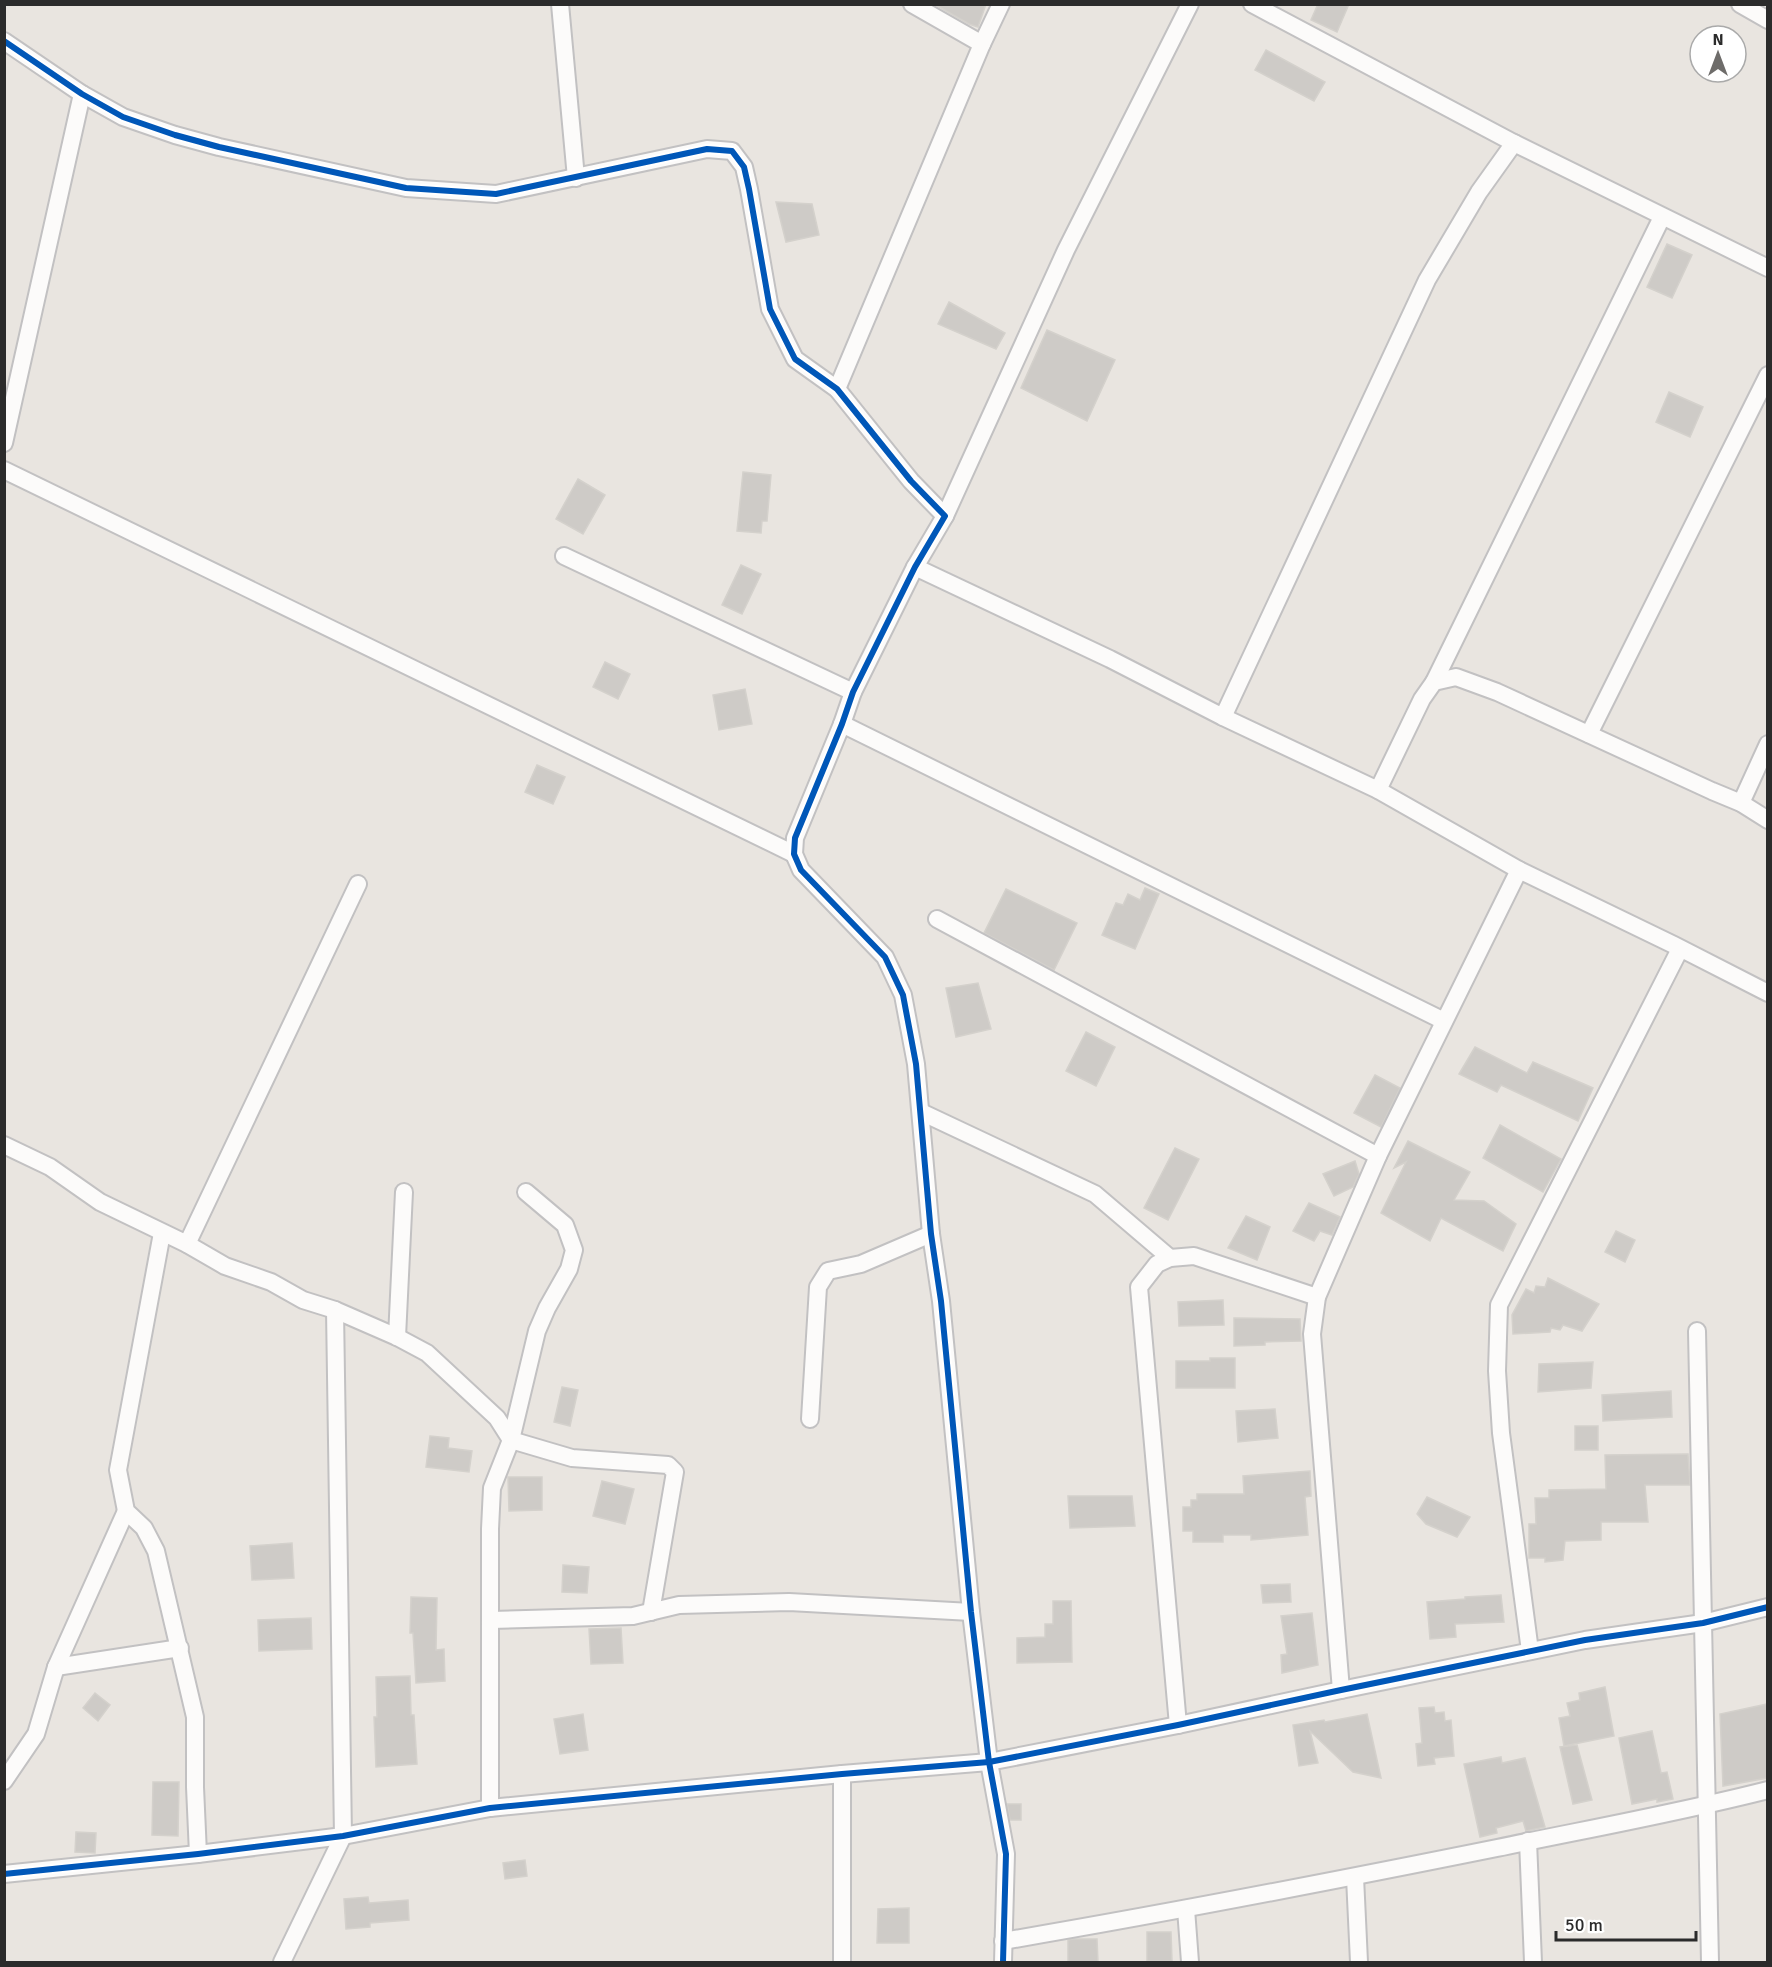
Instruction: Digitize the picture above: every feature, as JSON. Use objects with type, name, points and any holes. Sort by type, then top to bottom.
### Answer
[{"type":"street","points":[[560,4],[576,178]]},
{"type":"street","points":[[912,4],[982,44]]},
{"type":"street","points":[[837,389],[982,44],[1001,4]]},
{"type":"street","points":[[1003,1962],[1006,1854],[989,1762],[971,1612],[941,1301],[931,1234],[916,1064],[903,995],[885,957],[801,870],[794,854],[795,838],[853,692],[915,567],[945,516],[1066,250],[1190,4]]},
{"type":"street","points":[[1252,4],[1514,143],[1767,268]]},
{"type":"street","points":[[1740,4],[1767,20]]},
{"type":"street","points":[[4,41],[82,94],[123,117],[175,135],[406,188],[496,194],[707,150],[732,151],[744,167],[770,309],[795,359],[837,389],[910,481],[945,516]]},
{"type":"street","points":[[4,443],[82,94]]},
{"type":"street","points":[[1223,717],[1427,280],[1479,192],[1514,143]]},
{"type":"street","points":[[1377,790],[1422,699],[1434,682],[1662,217]]},
{"type":"street","points":[[1589,734],[1767,375]]},
{"type":"street","points":[[4,470],[794,854]]},
{"type":"street","points":[[564,556],[853,692]]},
{"type":"street","points":[[915,567],[1110,659],[1223,717],[1377,790],[1520,870],[1767,993]]},
{"type":"street","points":[[1434,682],[1456,677],[1497,692],[1741,803],[1767,820]]},
{"type":"street","points":[[842,724],[1444,1021]]},
{"type":"street","points":[[1741,803],[1767,744]]},
{"type":"street","points":[[1341,1690],[1311,1335],[1317,1297],[1377,1156],[1520,870]]},
{"type":"street","points":[[187,1244],[358,884]]},
{"type":"street","points":[[937,919],[1377,1156]]},
{"type":"street","points":[[1530,1651],[1501,1433],[1497,1371],[1499,1305],[1680,949]]},
{"type":"street","points":[[921,1112],[1095,1194],[1170,1258]]},
{"type":"street","points":[[4,1145],[50,1167],[100,1202],[187,1244],[225,1266],[271,1282],[303,1300],[335,1310],[427,1353],[497,1418],[511,1440],[572,1458],[668,1465],[675,1472],[651,1612]]},
{"type":"street","points":[[397,1337],[404,1192]]},
{"type":"street","points":[[490,1808],[492,1488],[511,1440],[537,1331],[569,1269],[574,1250],[565,1225],[526,1192]]},
{"type":"street","points":[[162,1233],[118,1470],[126,1511],[144,1528],[156,1551],[195,1717],[198,1854]]},
{"type":"street","points":[[810,1419],[818,1287],[828,1271],[861,1264],[931,1234]]},
{"type":"street","points":[[1178,1725],[1139,1287],[1157,1264],[1170,1258],[1194,1256],[1317,1297]]},
{"type":"street","points":[[282,1962],[344,1836],[335,1310]]},
{"type":"street","points":[[1697,1331],[1710,1962]]},
{"type":"street","points":[[4,1781],[36,1734],[57,1667],[126,1511]]},
{"type":"street","points":[[491,1620],[622,1617],[679,1605],[789,1602],[971,1612]]},
{"type":"street","points":[[4,1874],[344,1836],[490,1808],[989,1762],[1530,1651],[1609,1636],[1703,1623],[1767,1607]]},
{"type":"street","points":[[57,1667],[180,1648]]},
{"type":"street","points":[[842,1774],[842,1962]]},
{"type":"street","points":[[1003,1941],[1186,1910],[1355,1877],[1707,1806],[1767,1790]]},
{"type":"street","points":[[1528,1841],[1533,1962]]},
{"type":"street","points":[[1355,1877],[1359,1962]]},
{"type":"street","points":[[1186,1910],[1190,1962]]},
{"type":"building","points":[[934,4],[986,4],[978,27]]},
{"type":"building","points":[[1318,4],[1349,4],[1337,32],[1311,20]]},
{"type":"building","points":[[1266,50],[1325,82],[1314,101],[1255,70]]},
{"type":"building","points":[[776,202],[812,204],[819,235],[786,242]]},
{"type":"building","points":[[1667,244],[1692,255],[1672,298],[1647,287]]},
{"type":"building","points":[[949,302],[1005,333],[996,349],[938,324]]},
{"type":"building","points":[[1047,330],[1115,360],[1087,421],[1021,388]]},
{"type":"building","points":[[1669,392],[1703,407],[1690,437],[1656,422]]},
{"type":"building","points":[[743,472],[771,475],[767,521],[762,521],[761,533],[737,531]]},
{"type":"building","points":[[578,479],[605,495],[583,534],[556,519]]},
{"type":"building","points":[[741,565],[761,574],[742,614],[722,605]]},
{"type":"building","points":[[605,662],[630,674],[618,699],[593,687]]},
{"type":"building","points":[[745,689],[752,724],[719,730],[713,695]]},
{"type":"building","points":[[537,765],[565,777],[553,804],[525,792]]},
{"type":"building","points":[[1145,888],[1159,894],[1135,949],[1102,935],[1116,903],[1123,905],[1128,894],[1140,900]]},
{"type":"building","points":[[1006,889],[1077,923],[1054,970],[984,933]]},
{"type":"building","points":[[978,983],[991,1029],[956,1037],[946,988]]},
{"type":"building","points":[[1086,1032],[1115,1047],[1096,1086],[1066,1071]]},
{"type":"building","points":[[1475,1047],[1527,1073],[1533,1062],[1593,1088],[1578,1121],[1501,1085],[1497,1092],[1459,1074]]},
{"type":"building","points":[[1375,1075],[1400,1088],[1381,1127],[1354,1113]]},
{"type":"building","points":[[1500,1125],[1561,1159],[1543,1192],[1483,1158]]},
{"type":"building","points":[[1408,1141],[1470,1172],[1454,1200],[1484,1201],[1516,1224],[1503,1251],[1441,1218],[1430,1241],[1381,1213],[1406,1162],[1394,1168]]},
{"type":"building","points":[[1175,1148],[1199,1159],[1168,1220],[1144,1208]]},
{"type":"building","points":[[1355,1161],[1359,1174],[1353,1187],[1334,1196],[1323,1174]]},
{"type":"building","points":[[1309,1203],[1340,1217],[1332,1235],[1320,1231],[1314,1241],[1293,1231]]},
{"type":"building","points":[[1246,1216],[1270,1227],[1257,1260],[1228,1248]]},
{"type":"building","points":[[1616,1231],[1635,1240],[1625,1262],[1605,1252]]},
{"type":"building","points":[[1548,1278],[1599,1304],[1582,1331],[1563,1325],[1560,1330],[1551,1328],[1550,1332],[1513,1334],[1512,1315],[1526,1289],[1534,1293],[1536,1286],[1545,1287]]},
{"type":"building","points":[[1223,1300],[1224,1325],[1179,1326],[1178,1302]]},
{"type":"building","points":[[1234,1318],[1300,1319],[1301,1341],[1234,1346]]},
{"type":"building","points":[[1210,1358],[1235,1358],[1235,1388],[1176,1388],[1176,1361],[1210,1361]]},
{"type":"building","points":[[1593,1362],[1591,1388],[1538,1392],[1539,1364]]},
{"type":"building","points":[[562,1387],[578,1390],[570,1426],[554,1422]]},
{"type":"building","points":[[1671,1391],[1672,1417],[1603,1421],[1602,1395]]},
{"type":"building","points":[[1275,1409],[1278,1438],[1238,1442],[1236,1411]]},
{"type":"building","points":[[1575,1426],[1598,1426],[1598,1450],[1575,1450]]},
{"type":"building","points":[[430,1436],[449,1438],[448,1448],[472,1451],[469,1472],[426,1467]]},
{"type":"building","points":[[1688,1454],[1690,1485],[1645,1485],[1648,1522],[1601,1522],[1601,1540],[1565,1541],[1563,1560],[1545,1562],[1545,1558],[1529,1558],[1529,1524],[1536,1524],[1535,1498],[1549,1498],[1549,1490],[1606,1489],[1605,1455]]},
{"type":"building","points":[[1310,1471],[1311,1496],[1305,1497],[1308,1535],[1251,1540],[1251,1535],[1223,1535],[1223,1542],[1193,1542],[1193,1531],[1183,1531],[1183,1507],[1191,1507],[1191,1500],[1197,1500],[1197,1494],[1244,1494],[1243,1476]]},
{"type":"building","points":[[508,1477],[542,1477],[542,1510],[509,1511]]},
{"type":"building","points":[[602,1481],[634,1489],[625,1524],[593,1516]]},
{"type":"building","points":[[1068,1496],[1132,1496],[1135,1526],[1070,1528]]},
{"type":"building","points":[[1427,1497],[1470,1517],[1457,1537],[1426,1524],[1417,1514]]},
{"type":"building","points":[[292,1543],[294,1578],[252,1580],[250,1546]]},
{"type":"building","points":[[563,1565],[589,1567],[587,1593],[562,1592]]},
{"type":"building","points":[[1290,1584],[1291,1602],[1263,1603],[1261,1585]]},
{"type":"building","points":[[1501,1595],[1504,1622],[1455,1624],[1456,1637],[1430,1639],[1427,1602]]},
{"type":"building","points":[[411,1597],[437,1598],[436,1650],[444,1649],[445,1681],[416,1683],[413,1633],[410,1633]]},
{"type":"building","points":[[1053,1601],[1071,1601],[1072,1662],[1017,1663],[1017,1638],[1045,1637],[1045,1624],[1053,1624]]},
{"type":"building","points":[[1312,1613],[1318,1665],[1282,1673],[1281,1655],[1287,1654],[1281,1616]]},
{"type":"building","points":[[311,1618],[312,1649],[259,1651],[258,1620]]},
{"type":"building","points":[[621,1628],[623,1663],[591,1664],[589,1629]]},
{"type":"building","points":[[410,1676],[411,1715],[414,1715],[417,1764],[376,1767],[374,1717],[377,1717],[376,1677]]},
{"type":"building","points":[[1605,1687],[1614,1736],[1564,1746],[1559,1718],[1570,1716],[1567,1703],[1580,1700],[1579,1693]]},
{"type":"building","points":[[95,1693],[110,1705],[98,1721],[83,1708]]},
{"type":"building","points":[[1767,1704],[1767,1778],[1723,1786],[1720,1714]]},
{"type":"building","points":[[1434,1707],[1435,1713],[1444,1712],[1445,1721],[1451,1720],[1454,1756],[1434,1758],[1435,1764],[1418,1766],[1416,1744],[1422,1743],[1419,1708]]},
{"type":"building","points":[[583,1714],[588,1750],[560,1754],[554,1719]]},
{"type":"building","points":[[1367,1714],[1381,1778],[1353,1772],[1310,1731],[1318,1763],[1299,1766],[1293,1725]]},
{"type":"building","points":[[1652,1731],[1661,1773],[1667,1772],[1673,1799],[1657,1802],[1657,1799],[1632,1804],[1619,1738]]},
{"type":"building","points":[[1577,1745],[1592,1800],[1573,1804],[1560,1747]]},
{"type":"building","points":[[1501,1757],[1502,1763],[1525,1758],[1545,1827],[1526,1831],[1523,1821],[1496,1828],[1497,1833],[1480,1837],[1464,1764]]},
{"type":"building","points":[[153,1782],[179,1782],[178,1836],[152,1835]]},
{"type":"building","points":[[1007,1804],[1021,1804],[1021,1820],[1010,1820]]},
{"type":"building","points":[[76,1832],[96,1833],[95,1853],[75,1852]]},
{"type":"building","points":[[525,1860],[527,1876],[505,1879],[503,1863]]},
{"type":"building","points":[[368,1897],[369,1903],[408,1900],[409,1920],[370,1923],[370,1927],[346,1929],[344,1899]]},
{"type":"building","points":[[909,1908],[909,1943],[877,1943],[878,1909]]},
{"type":"building","points":[[1147,1932],[1171,1932],[1172,1961],[1147,1961]]},
{"type":"building","points":[[1097,1939],[1098,1962],[1068,1962],[1068,1940]]},
{"type":"cycle path","points":[[4,41],[82,94],[123,117],[219,147],[406,188],[496,194],[707,149],[732,151],[744,167],[770,309],[795,359],[837,389],[911,481],[945,516],[915,567],[853,692],[795,838],[794,854],[801,870],[885,957],[903,995],[916,1064],[931,1234],[941,1301],[971,1612],[989,1762],[1006,1854],[1003,1962]]},
{"type":"cycle path","points":[[4,1874],[343,1836],[490,1808],[989,1762],[1585,1640],[1703,1623],[1768,1607]]}]
